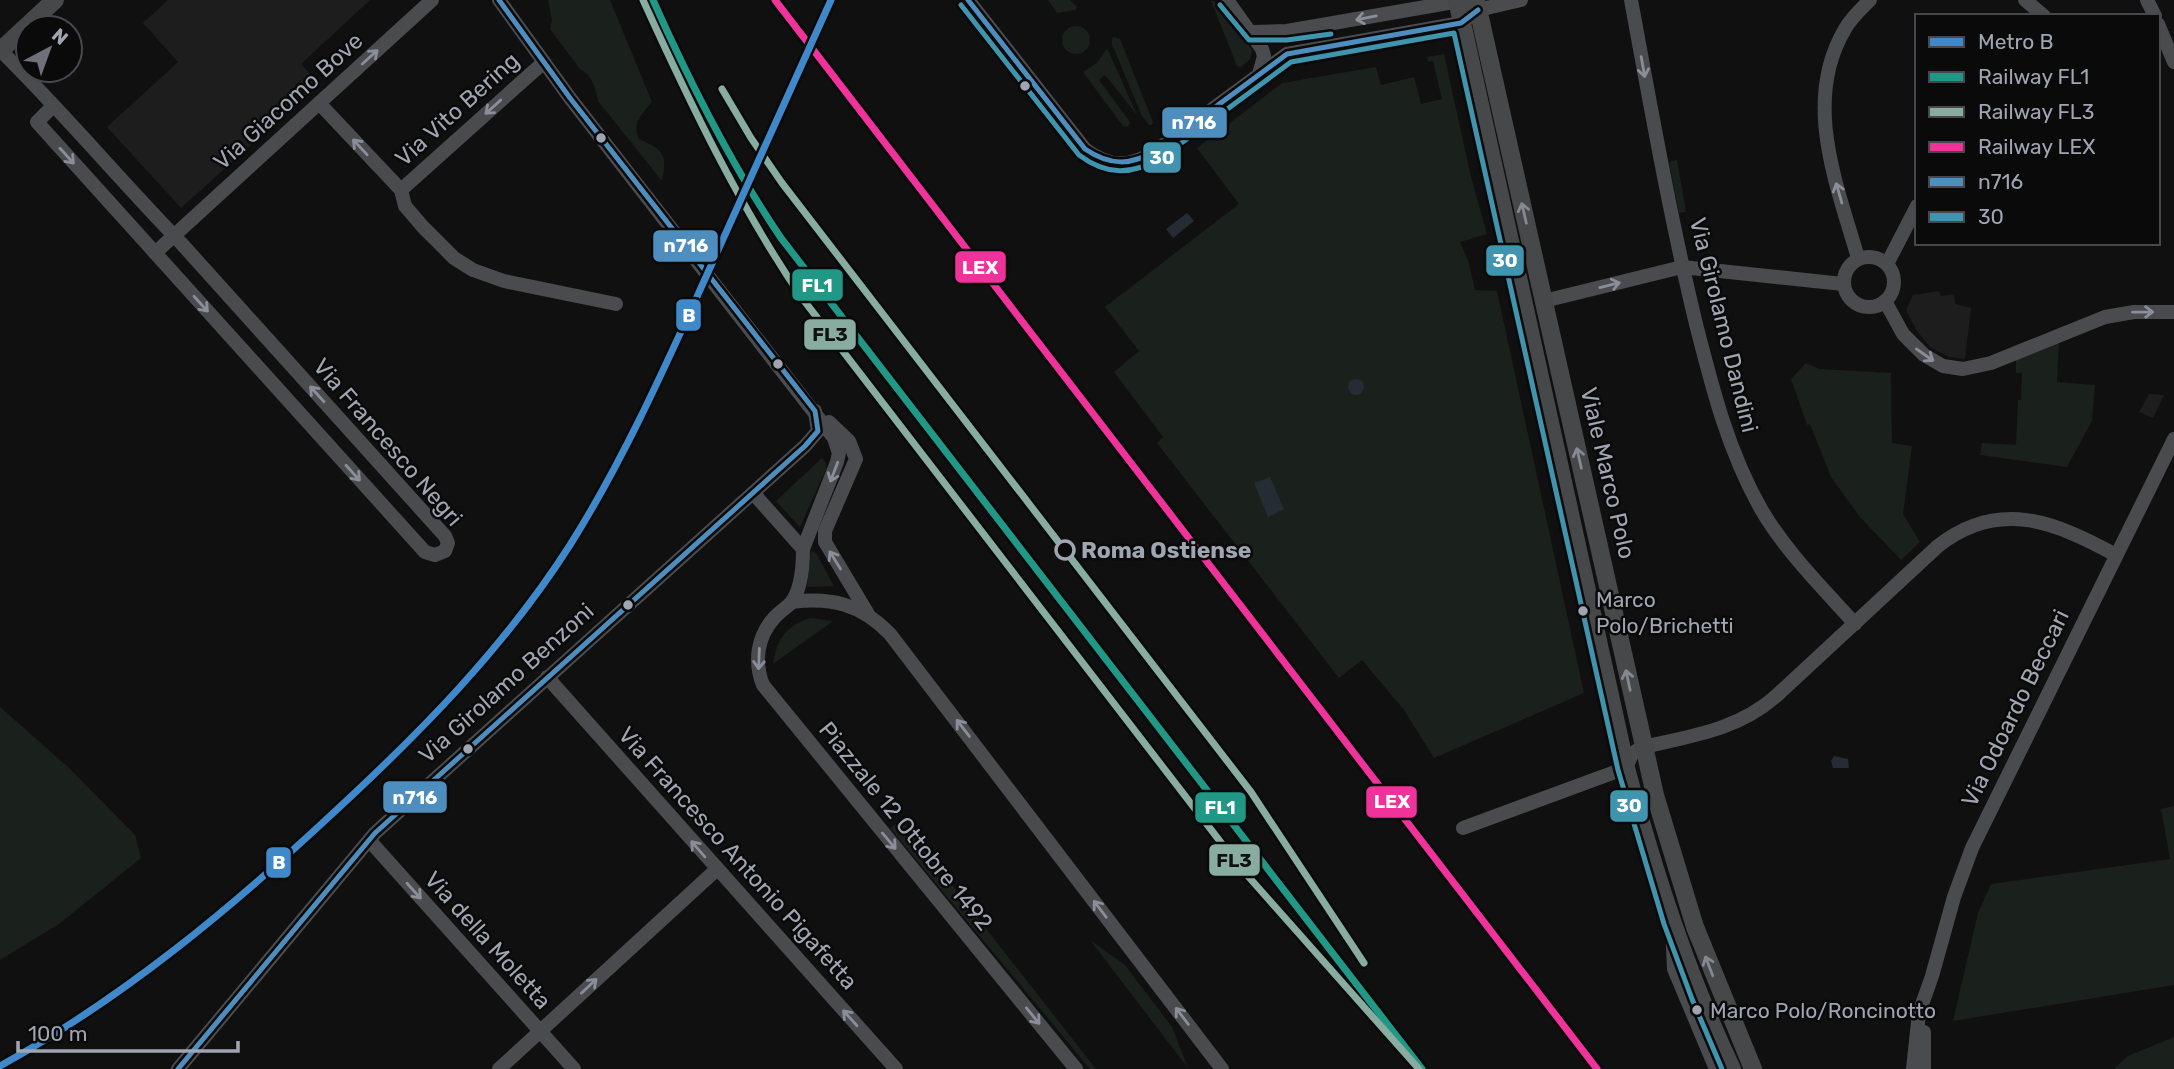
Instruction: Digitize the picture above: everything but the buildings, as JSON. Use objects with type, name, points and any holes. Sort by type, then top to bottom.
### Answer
[{"type":"main road","points":[[0,51],[55,0]]},
{"type":"main road","name":"Viale Marco Polo","points":[[1457,1],[1626,768],[1672,924],[1715,1050],[1732,1069]]},
{"type":"main road","name":"Viale Marco Polo","points":[[1477,5],[1643,747],[1665,832],[1688,905],[1752,1069]]},
{"type":"street","name":"Via Giacomo Bove","points":[[174,236],[432,0]]},
{"type":"street","points":[[499,0],[544,62],[815,411],[846,436],[855,455],[854,465],[824,538],[870,618]]},
{"type":"street","points":[[968,0],[1077,140],[1093,155],[1112,162],[1133,163],[1145,158],[1291,52],[1461,23],[1477,5]]},
{"type":"street","points":[[1227,0],[1264,53],[1259,74]]},
{"type":"street","points":[[1251,32],[1287,31],[1457,1],[1477,5],[1521,0]]},
{"type":"street","name":"Via Girolamo Dandini","points":[[1631,0],[1682,267],[1717,402],[1746,482],[1771,526],[1787,548],[1855,624]]},
{"type":"street","points":[[1858,258],[1830,158],[1825,130],[1824,93],[1827,72],[1837,44],[1849,23],[1870,0]]},
{"type":"street","points":[[2025,0],[2042,14]]},
{"type":"street","points":[[2160,27],[2170,43],[2174,62]]},
{"type":"street","name":"Via Francesco Negri","points":[[0,51],[54,106],[174,236],[444,536],[447,543],[445,551],[435,555],[425,552],[37,122],[54,106]]},
{"type":"street","name":"Via Vito Bering","points":[[401,190],[544,62]]},
{"type":"street","points":[[319,103],[401,190],[405,206],[454,258],[473,270],[504,281],[616,304]]},
{"type":"street","points":[[1887,264],[1915,210]]},
{"type":"street","points":[[155,253],[174,236]]},
{"type":"street","points":[[1873,256],[1887,264],[1892,271],[1894,287],[1885,301],[1878,306],[1863,306],[1849,298],[1843,284],[1846,269],[1858,258],[1873,256]]},
{"type":"street","points":[[1544,301],[1682,267],[1843,284]]},
{"type":"street","points":[[1885,301],[1903,334],[1924,355],[1944,366],[1963,369],[1983,365],[2114,314],[2174,312]]},
{"type":"street","name":"Via Girolamo Benzoni","points":[[178,1069],[369,840],[814,437],[819,428],[815,411]]},
{"type":"street","name":"Piazzale 12 Ottobre 1492","points":[[815,411],[834,438],[839,455],[803,550],[802,570],[792,602],[771,622],[759,645],[758,671],[763,685],[1076,1069]]},
{"type":"street","name":"Via Odoardo Beccari","points":[[1913,1069],[1917,1025],[1922,1006],[1954,897],[1972,848],[2174,439]]},
{"type":"street","points":[[753,493],[803,550]]},
{"type":"street","points":[[1463,828],[1626,768],[1632,754],[1643,747],[1714,732],[1747,717],[1775,697],[1938,546],[1954,534],[1977,524],[2010,519],[2046,522],[2116,555]]},
{"type":"street","points":[[792,602],[821,599],[834,601],[857,610],[890,634],[1222,1069]]},
{"type":"street","name":"Via Francesco Antonio Pigafetta","points":[[547,677],[716,870],[896,1069]]},
{"type":"street","name":"Via della Moletta","points":[[369,840],[574,1069]]},
{"type":"street","points":[[499,1069],[716,870]]},
{"type":"street","name":"Via Odoardo Beccari","points":[[1922,1006],[1924,1069]]},
{"type":"street","points":[[1715,1050],[1732,1042],[1735,1029]]},
{"type":"street","name":"Viale Marco Polo","points":[[1715,1050],[1716,1069]]},
{"type":"shaded area","points":[[168,0],[370,0],[301,64],[319,84],[181,208],[107,127],[178,62],[143,23]]},
{"type":"shaded area","points":[[548,0],[610,0],[652,102],[639,119],[636,128],[639,139],[654,146],[664,158],[662,181],[598,101],[590,79],[550,29],[552,20]]},
{"type":"shaded area","points":[[1048,0],[1070,0],[1077,7],[1076,10],[1057,13]]},
{"type":"shaded area","points":[[1211,1],[1214,1],[1252,50],[1250,59],[1241,67],[1237,66]]},
{"type":"shaded area","points":[[1076,26],[1086,30],[1090,40],[1086,50],[1076,54],[1066,50],[1062,40],[1066,30]]},
{"type":"shaded area","points":[[1114,37],[1120,39],[1152,125],[1142,116],[1112,44]]},
{"type":"shaded area","points":[[1107,48],[1137,115],[1105,75],[1099,80],[1130,122],[1128,127],[1123,126],[1083,72],[1097,63]]},
{"type":"shaded area","points":[[1444,54],[1471,177],[1487,234],[1460,242],[1468,260],[1475,290],[1497,291],[1584,693],[1434,758],[1404,710],[1362,660],[1339,678],[1157,443],[1163,437],[1114,372],[1139,351],[1105,307],[1239,204],[1197,148],[1282,83],[1376,67],[1381,85],[1414,77],[1421,104],[1442,99],[1433,61],[1428,62],[1427,57]]},
{"type":"shaded area","points":[[1677,160],[1686,212],[1679,213],[1669,162]]},
{"type":"shaded area","points":[[1187,213],[1194,221],[1173,238],[1166,229]]},
{"type":"shaded area","points":[[1939,291],[1941,296],[1954,294],[1955,304],[1971,308],[1965,359],[1949,357],[1930,347],[1917,331],[1906,310],[1913,295]]},
{"type":"shaded area","points":[[2059,342],[2057,382],[2095,385],[2092,421],[2067,467],[1980,455],[1982,443],[2016,445],[2022,373],[2016,373],[2016,360]]},
{"type":"shaded area","points":[[1806,363],[1820,369],[1891,373],[1892,443],[1912,446],[1903,514],[1920,542],[1901,560],[1860,517],[1831,477],[1810,424],[1807,425],[1791,379]]},
{"type":"shaded area","points":[[1356,379],[1362,381],[1362,393],[1356,395],[1350,393],[1348,387],[1350,381]]},
{"type":"shaded area","points":[[2149,394],[2164,395],[2153,418],[2139,412]]},
{"type":"shaded area","points":[[822,458],[826,469],[800,527],[776,501]]},
{"type":"shaded area","points":[[1270,477],[1284,509],[1268,517],[1254,483]]},
{"type":"shaded area","points":[[811,551],[816,553],[834,586],[807,587]]},
{"type":"shaded area","points":[[810,618],[833,621],[773,664],[784,635],[795,625]]},
{"type":"shaded area","points":[[0,707],[69,768],[135,835],[141,858],[59,924],[0,960]]},
{"type":"shaded area","points":[[1834,756],[1848,759],[1849,768],[1833,768],[1831,761]]},
{"type":"shaded area","points":[[2174,806],[2174,985],[1953,1021],[1978,913],[1991,884],[2170,859],[2161,809]]},
{"type":"shaded area","points":[[901,820],[1096,1069],[1090,1069],[890,828]]},
{"type":"shaded area","points":[[1090,940],[1125,965],[1172,1027],[1188,1068]]},
{"type":"shaded area","points":[[2174,1037],[2174,1069],[2114,1069],[2128,1056]]},
{"type":"metro line","name":"B","points":[[0,1066],[45,1040],[132,982],[254,885],[397,753],[460,688],[518,619],[570,545],[625,448],[674,347],[831,0]]},
{"type":"rail line","name":"FL3","points":[[643,0],[736,190],[802,298],[1239,866],[1419,1069]]},
{"type":"rail line","name":"FL1","points":[[653,0],[712,122],[781,238],[1422,1069]]},
{"type":"rail line","name":"LEX","points":[[775,0],[1597,1069]]},
{"type":"rail line","name":"FL3","points":[[722,89],[782,183],[1251,792],[1364,963]]},
{"type":"transit line","name":"n716","points":[[178,1069],[375,833],[805,446],[818,431],[815,411],[570,98],[499,0]]},
{"type":"transit line","name":"n716","points":[[968,0],[1085,149],[1103,159],[1121,162],[1138,159],[1157,150],[1287,54],[1461,23],[1478,10]]},
{"type":"transit line","name":"30","points":[[961,5],[1079,155],[1100,167],[1120,171],[1140,168],[1161,158],[1291,62],[1454,33],[1618,770],[1664,924],[1722,1069]]},
{"type":"transit line","name":"30","points":[[1220,5],[1249,40],[1287,40],[1331,34]]},
{"type":"place","name":"Roma Ostiense","points":[[1065,550]]},
{"type":"place","name":"Marco Polo/Brichetti","points":[[1583,611]]},
{"type":"place","name":"Marco Polo/Roncinotto","points":[[1697,1010]]}]
